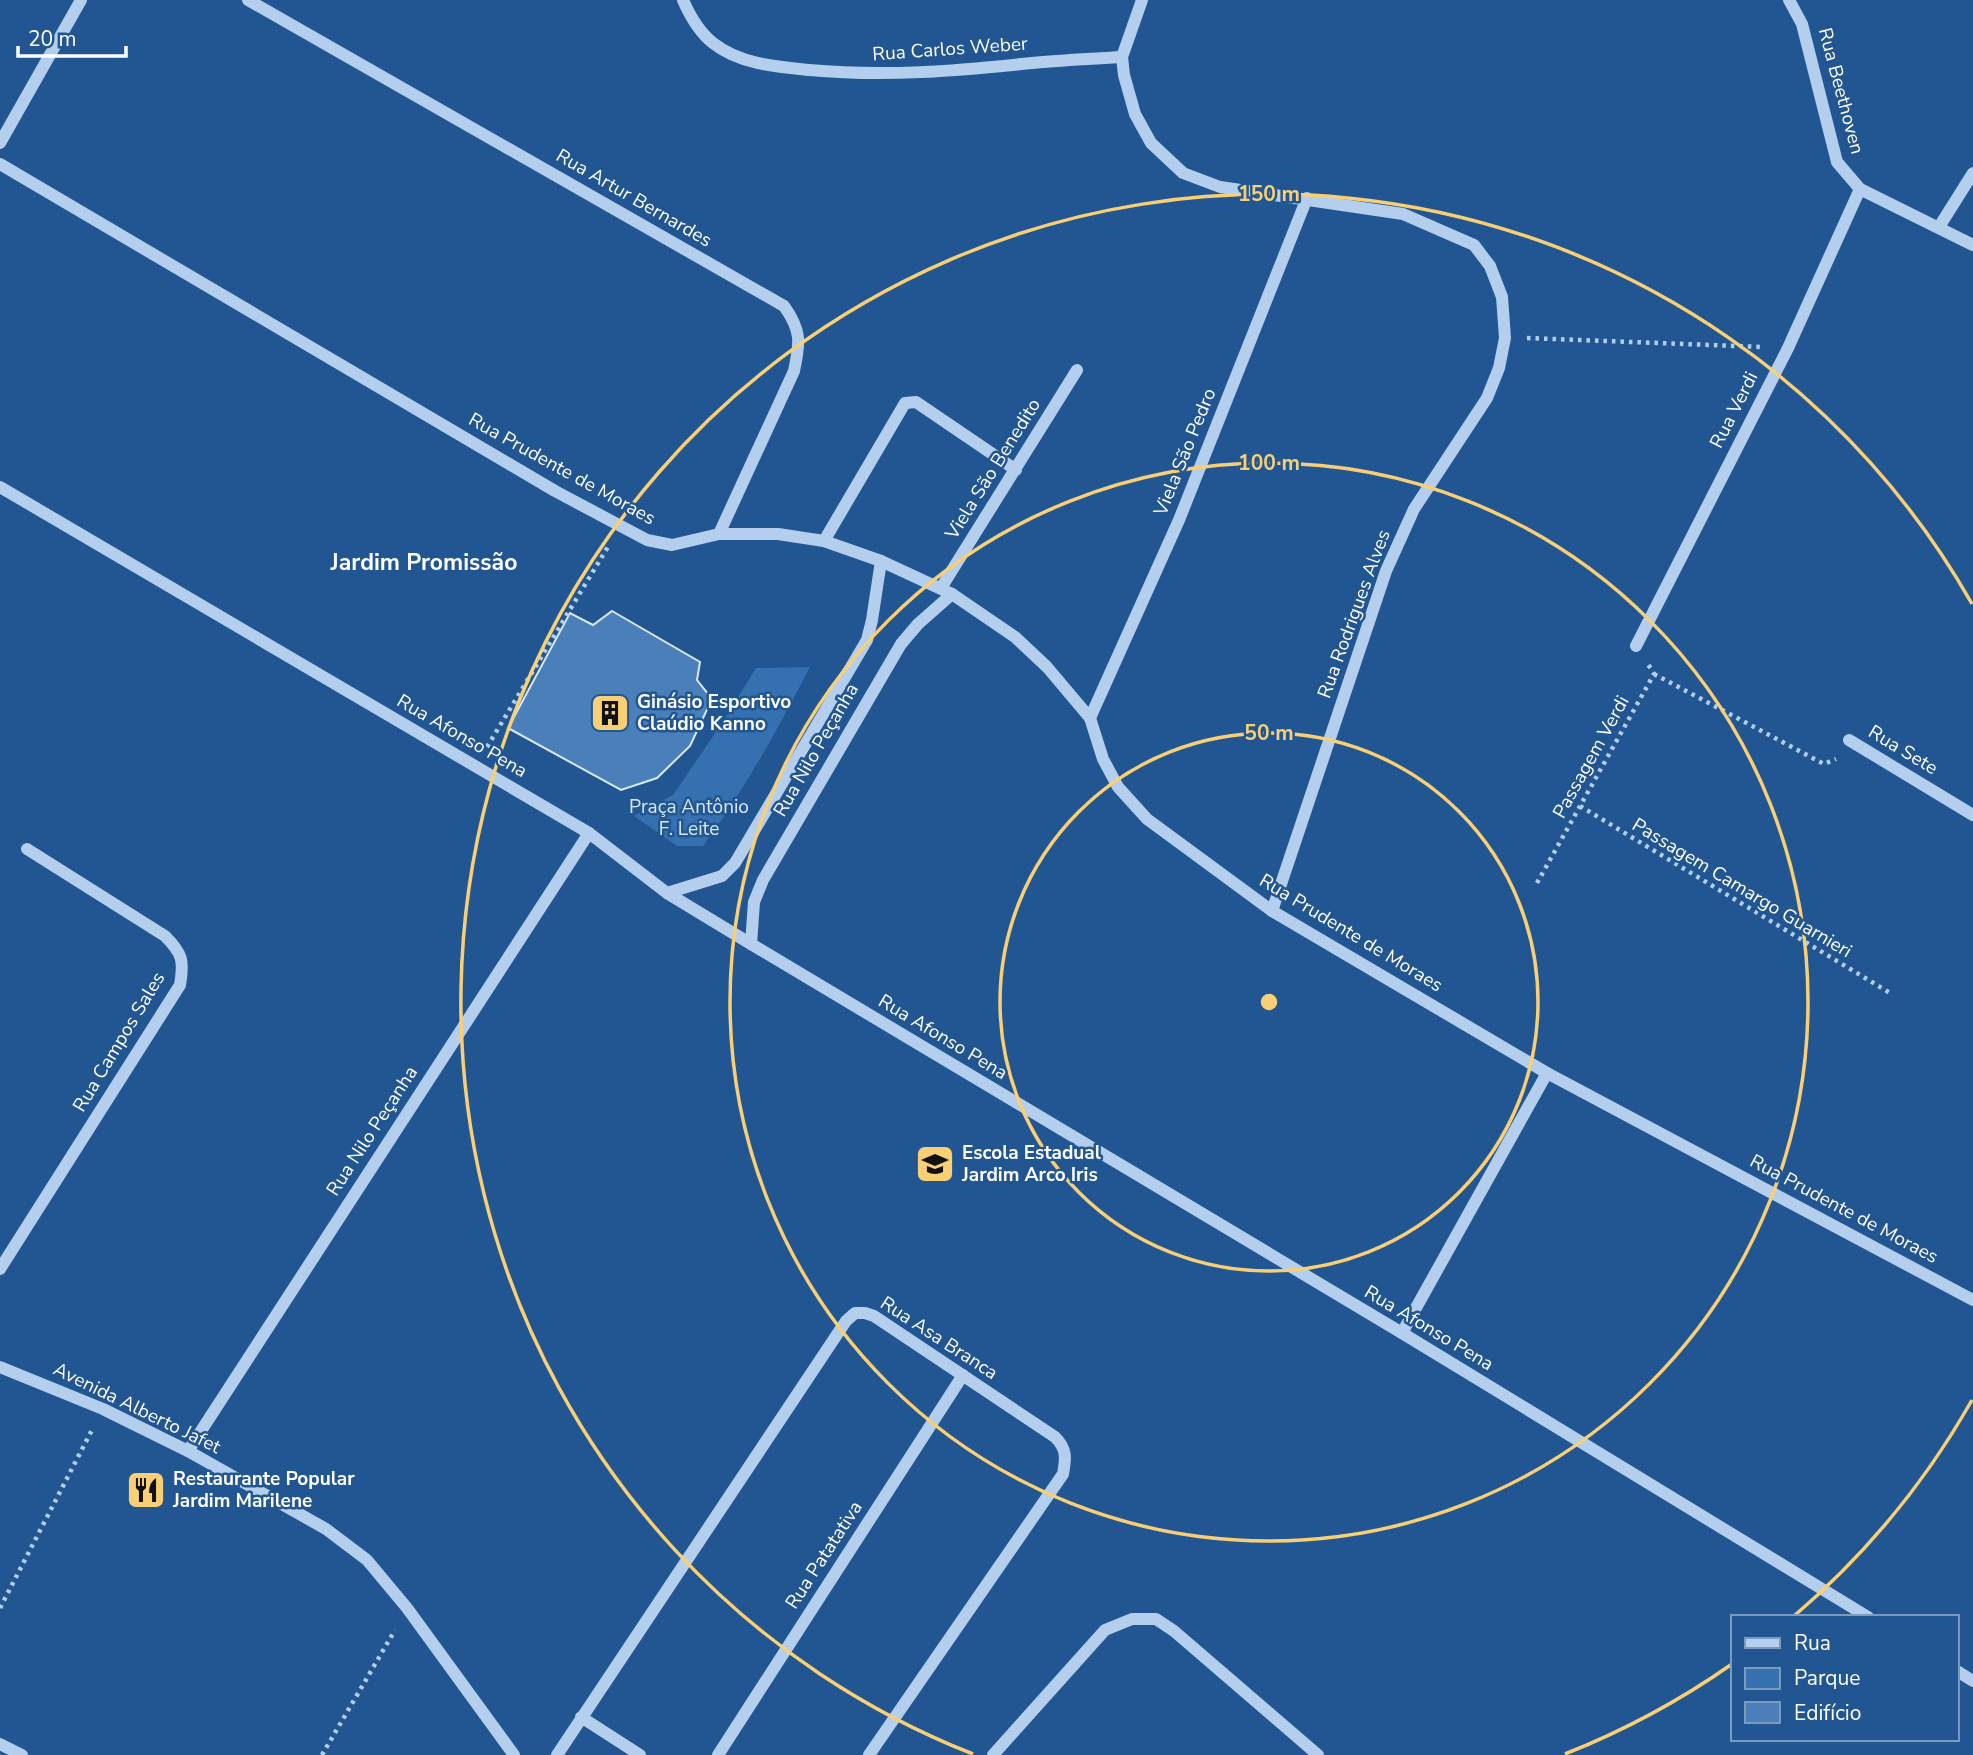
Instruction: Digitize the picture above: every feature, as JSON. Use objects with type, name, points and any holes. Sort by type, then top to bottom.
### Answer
[{"type":"street","points":[[0,143],[81,0]]},
{"type":"street","name":"Rua Artur Bernardes","points":[[248,0],[784,306],[796,322],[800,344],[794,371],[719,534]]},
{"type":"street","name":"Rua Carlos Weber","points":[[683,0],[691,19],[713,43],[745,60],[778,67],[859,75],[945,73],[1122,57]]},
{"type":"street","points":[[1122,57],[1142,0]]},
{"type":"street","name":"Rua Beethoven","points":[[1789,0],[1802,24],[1837,162],[1860,189]]},
{"type":"street","name":"Rua Rodrigues Alves","points":[[1122,57],[1135,114],[1151,143],[1183,173],[1220,187],[1404,214],[1474,245],[1490,266],[1502,297],[1505,338],[1499,368],[1487,398],[1414,509],[1387,571],[1272,911]]},
{"type":"street","name":"Rua Prudente de Moraes","points":[[0,164],[555,491],[647,540],[672,545],[719,534],[778,534],[824,541],[881,562],[946,591],[1015,637],[1047,667],[1090,718],[1108,768],[1118,787],[1147,819],[1272,911],[1547,1073],[1973,1300]]},
{"type":"street","points":[[1939,227],[1973,173]]},
{"type":"street","points":[[1860,189],[1973,245]]},
{"type":"street","name":"Rua Verdi","points":[[1636,646],[1788,348],[1860,189]]},
{"type":"street","name":"Viela São Pedro","points":[[1090,718],[1179,520],[1307,198]]},
{"type":"street","name":"Viela São Benedito","points":[[946,591],[1077,370]]},
{"type":"street","points":[[824,541],[905,403],[916,402],[1016,470]]},
{"type":"street","name":"Rua Afonso Pena","points":[[0,487],[589,833],[667,893],[1865,1615]]},
{"type":"street","name":"Rua Nilo Peçanha","points":[[667,893],[722,876],[735,863],[867,640],[881,562]]},
{"type":"street","name":"Rua Nilo Peçanha","points":[[751,944],[754,902],[763,880],[901,644],[946,591]]},
{"type":"street","name":"Rua Sete","points":[[1849,740],[1973,815]]},
{"type":"street","name":"Rua Nilo Peçanha","points":[[188,1451],[589,833]]},
{"type":"street","name":"Rua Campos Sales","points":[[0,1269],[180,985],[183,965],[178,949],[165,936],[27,849]]},
{"type":"street","points":[[1402,1334],[1547,1073]]},
{"type":"street","name":"Rua Asa Branca","points":[[557,1755],[846,1321],[855,1313],[874,1316],[1055,1437],[1064,1446],[1066,1458],[1063,1474],[869,1755]]},
{"type":"street","name":"Avenida Alberto Jafet","points":[[0,1367],[103,1409],[188,1451],[326,1529],[367,1560],[407,1608],[514,1755]]},
{"type":"street","name":"Rua Patatativa","points":[[718,1755],[963,1375]]},
{"type":"street","points":[[993,1755],[1105,1630],[1132,1619],[1156,1619],[1174,1631],[1318,1755]]},
{"type":"street","points":[[581,1717],[640,1755]]},
{"type":"street","points":[[0,1744],[21,1755]]},
{"type":"path","points":[[1505,338],[1788,348]]},
{"type":"path","points":[[475,766],[620,526]]},
{"type":"path","points":[[1636,646],[1654,674],[1824,764],[1834,761],[1849,740]]},
{"type":"path","name":"Passagem Verdi","points":[[1537,883],[1654,674]]},
{"type":"path","name":"Passagem Camargo Guarnieri","points":[[1580,806],[1890,993]]},
{"type":"path","points":[[0,1608],[103,1409]]},
{"type":"path","points":[[322,1755],[407,1608]]},
{"type":"green space","name":"Praça Antônio F. Leite","points":[[810,667],[760,758],[703,846],[677,846],[634,816],[673,795],[756,668]]},
{"type":"building","name":"Ginásio Esportivo Claúdio Kanno","points":[[612,611],[700,662],[697,680],[712,699],[690,746],[657,778],[621,790],[508,728],[570,613],[593,625]]},
{"type":"place","name":"Ginásio Esportivo Claúdio Kanno","points":[[610,713]]},
{"type":"place","name":"Escola Estadual Jardim Arco Iris","points":[[935,1164]]},
{"type":"place","name":"Restaurante Popular Jardim Marilene","points":[[146,1490]]},
{"type":"district","name":"Jardim Promissão","points":[[424,562]]}]
